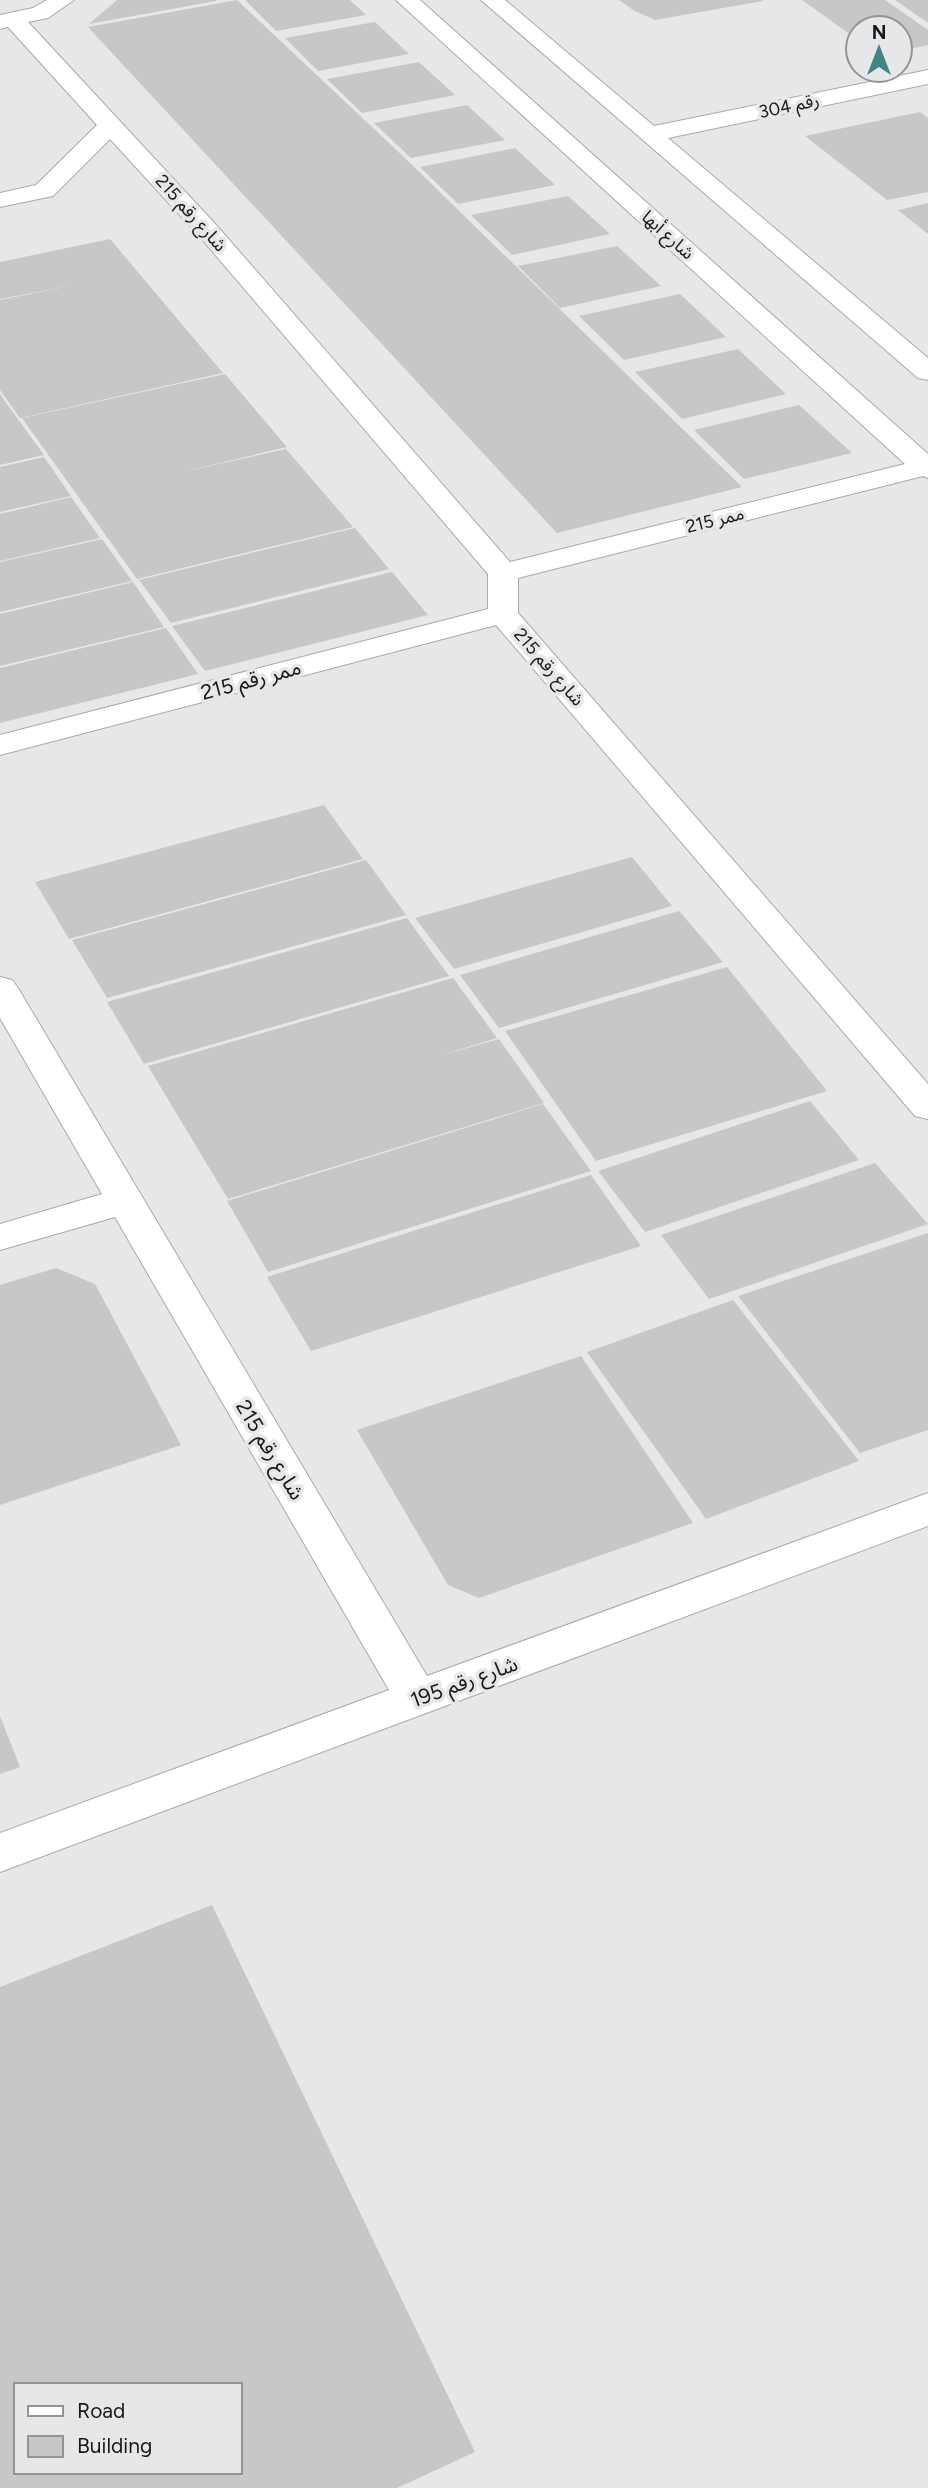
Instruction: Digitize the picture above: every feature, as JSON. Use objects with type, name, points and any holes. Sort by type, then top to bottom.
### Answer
[{"type":"street","points":[[7,21],[40,13],[63,0]]},
{"type":"street","name":"شارع أبها","points":[[407,0],[927,468]]},
{"type":"street","points":[[492,0],[928,372]]},
{"type":"street","name":"شارع رقم 215","points":[[7,21],[111,125],[209,232],[503,573],[503,614],[928,1107]]},
{"type":"street","name":"رقم 304","points":[[651,134],[928,77]]},
{"type":"street","points":[[0,200],[44,191],[111,125]]},
{"type":"street","name":"ممر 215","points":[[503,573],[927,468]]},
{"type":"street","name":"ممر رقم 215","points":[[0,746],[503,614]]},
{"type":"street","name":"شارع رقم 215","points":[[0,988],[417,1699]]},
{"type":"street","points":[[0,1237],[123,1201]]},
{"type":"street","name":"شارع رقم 195","points":[[0,1853],[928,1509]]},
{"type":"building","points":[[117,0],[216,0],[216,1],[89,24]]},
{"type":"building","points":[[237,0],[408,161],[742,487],[557,533],[88,27]]},
{"type":"building","points":[[245,0],[350,0],[366,15],[276,31]]},
{"type":"building","points":[[619,0],[763,0],[763,1],[655,20]]},
{"type":"building","points":[[802,0],[885,0],[905,14],[844,14],[844,30]]},
{"type":"building","points":[[895,0],[928,0],[928,23]]},
{"type":"building","points":[[914,20],[928,30],[928,45],[914,48]]},
{"type":"building","points":[[375,22],[409,54],[318,71],[285,38]]},
{"type":"building","points":[[419,62],[455,95],[362,113],[327,79]]},
{"type":"building","points":[[467,105],[505,140],[411,158],[374,123]]},
{"type":"building","points":[[920,112],[928,118],[928,192],[887,200],[805,136]]},
{"type":"building","points":[[515,148],[555,185],[458,204],[420,167]]},
{"type":"building","points":[[568,196],[610,234],[512,255],[471,215]]},
{"type":"building","points":[[928,203],[928,234],[898,210]]},
{"type":"building","points":[[110,239],[223,373],[20,418],[0,390],[0,300],[80,284],[0,299],[0,262]]},
{"type":"building","points":[[617,246],[661,286],[560,308],[518,266]]},
{"type":"building","points":[[680,294],[726,337],[624,360],[579,316]]},
{"type":"building","points":[[738,349],[786,394],[682,419],[635,372]]},
{"type":"building","points":[[225,374],[287,447],[178,473],[286,449],[353,527],[137,579],[22,418]]},
{"type":"building","points":[[0,394],[17,418],[44,455],[0,465]]},
{"type":"building","points":[[799,405],[852,453],[744,479],[694,430]]},
{"type":"building","points":[[44,457],[71,496],[0,512],[0,467]]},
{"type":"building","points":[[71,497],[100,538],[0,561],[0,514]]},
{"type":"building","points":[[355,528],[389,569],[171,623],[139,580]]},
{"type":"building","points":[[102,539],[132,581],[0,612],[0,562]]},
{"type":"building","points":[[392,572],[428,615],[205,671],[172,626]]},
{"type":"building","points":[[133,582],[164,627],[0,666],[0,614]]},
{"type":"building","points":[[166,628],[198,674],[0,723],[0,668]]},
{"type":"building","points":[[324,805],[363,859],[69,939],[35,882]]},
{"type":"building","points":[[632,857],[672,906],[454,969],[415,918]]},
{"type":"building","points":[[366,860],[406,915],[107,998],[72,940]]},
{"type":"building","points":[[679,911],[723,962],[499,1028],[460,975]]},
{"type":"building","points":[[407,918],[449,976],[144,1064],[107,1002]]},
{"type":"building","points":[[727,967],[827,1091],[596,1161],[505,1031]]},
{"type":"building","points":[[453,978],[497,1038],[439,1056],[499,1039],[544,1103],[228,1199],[148,1066]]},
{"type":"building","points":[[810,1101],[859,1160],[645,1232],[598,1171]]},
{"type":"building","points":[[543,1104],[591,1171],[268,1272],[227,1201]]},
{"type":"building","points":[[875,1163],[928,1224],[709,1299],[661,1235]]},
{"type":"building","points":[[591,1175],[641,1246],[311,1351],[267,1277]]},
{"type":"building","points":[[928,1233],[928,1430],[860,1453],[738,1296]]},
{"type":"building","points":[[56,1268],[95,1284],[181,1445],[0,1505],[0,1285]]},
{"type":"building","points":[[733,1300],[859,1461],[706,1519],[587,1352]]},
{"type":"building","points":[[581,1356],[693,1523],[479,1598],[448,1585],[357,1430]]},
{"type":"building","points":[[0,1716],[20,1767],[0,1774]]},
{"type":"building","points":[[212,1905],[475,2452],[397,2488],[0,2488],[0,1987]]}]
